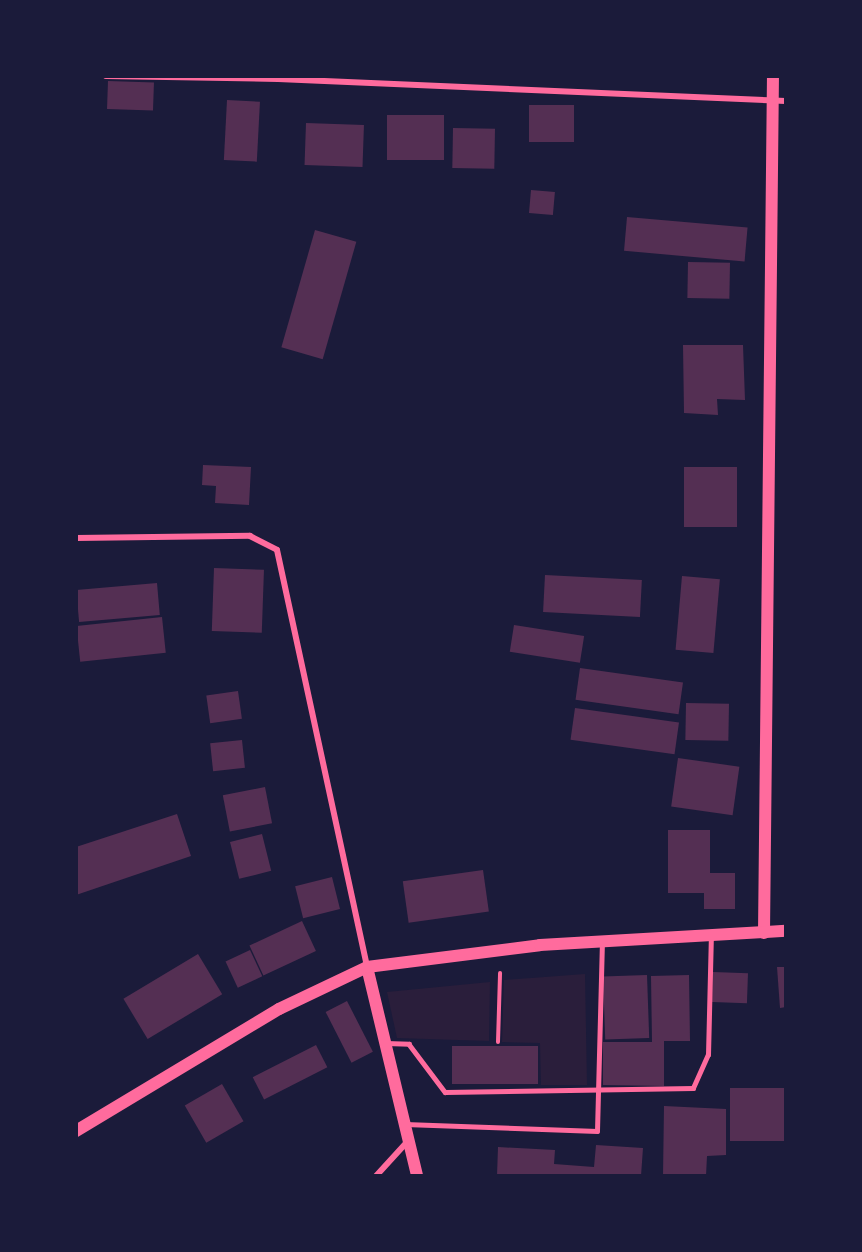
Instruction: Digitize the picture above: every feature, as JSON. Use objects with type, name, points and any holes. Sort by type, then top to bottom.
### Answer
[{"type":"main road","points":[[764,933],[773,76]]},
{"type":"main road","points":[[76,1131],[279,1009],[367,967],[540,945],[786,931]]},
{"type":"main road","points":[[367,967],[407,1142],[417,1176]]},
{"type":"street","points":[[106,76],[278,78],[786,101]]},
{"type":"street","points":[[76,538],[250,536],[265,540],[277,550],[367,967]]},
{"type":"street","points":[[376,1176],[407,1142]]},
{"type":"lane","points":[[384,1043],[409,1044],[445,1092],[693,1088],[708,1055],[711,936]]},
{"type":"lane","points":[[403,1124],[597,1131],[600,1090],[602,942]]},
{"type":"path","points":[[498,1042],[500,973]]},
{"type":"shaded area","points":[[585,974],[587,1085],[541,1085],[540,1043],[502,1042],[504,980]]},
{"type":"shaded area","points":[[490,982],[489,1041],[397,1038],[387,992]]},
{"type":"building","points":[[108,81],[154,83],[153,111],[107,109]]},
{"type":"building","points":[[227,100],[260,102],[257,162],[224,160]]},
{"type":"building","points":[[529,105],[574,105],[574,142],[529,142]]},
{"type":"building","points":[[387,115],[444,115],[444,160],[387,160]]},
{"type":"building","points":[[306,123],[364,125],[362,167],[305,165]]},
{"type":"building","points":[[453,128],[495,129],[494,169],[452,168]]},
{"type":"building","points":[[531,190],[555,192],[553,215],[529,213]]},
{"type":"building","points":[[627,217],[748,228],[745,261],[624,251]]},
{"type":"building","points":[[315,230],[356,242],[323,359],[281,347]]},
{"type":"building","points":[[688,262],[730,263],[729,299],[687,298]]},
{"type":"building","points":[[683,345],[743,345],[745,400],[717,399],[718,415],[684,413]]},
{"type":"building","points":[[203,465],[251,467],[249,505],[215,503],[216,486],[202,485]]},
{"type":"building","points":[[684,467],[737,467],[737,527],[684,527]]},
{"type":"building","points":[[214,568],[264,570],[262,633],[212,631]]},
{"type":"building","points":[[545,575],[642,580],[640,617],[543,612]]},
{"type":"building","points":[[682,576],[720,579],[713,653],[676,650]]},
{"type":"building","points":[[157,583],[160,615],[79,622],[76,590]]},
{"type":"building","points":[[162,617],[166,653],[80,662],[76,626]]},
{"type":"building","points":[[514,625],[584,636],[580,663],[510,652]]},
{"type":"building","points":[[580,668],[683,682],[679,714],[576,700]]},
{"type":"building","points":[[238,691],[242,719],[210,723],[206,695]]},
{"type":"building","points":[[686,703],[729,704],[728,741],[685,740]]},
{"type":"building","points":[[575,708],[679,723],[675,754],[571,740]]},
{"type":"building","points":[[242,740],[245,768],[213,771],[210,743]]},
{"type":"building","points":[[678,758],[739,767],[733,815],[671,807]]},
{"type":"building","points":[[265,787],[272,823],[230,832],[223,795]]},
{"type":"building","points":[[177,814],[191,856],[76,895],[76,847]]},
{"type":"building","points":[[668,830],[710,830],[710,873],[735,873],[735,909],[704,909],[704,893],[668,893]]},
{"type":"building","points":[[262,834],[271,871],[239,879],[230,842]]},
{"type":"building","points":[[483,870],[489,912],[409,923],[403,881]]},
{"type":"building","points":[[332,877],[340,909],[303,918],[295,886]]},
{"type":"building","points":[[302,921],[316,951],[263,975],[249,946]]},
{"type":"building","points":[[250,950],[262,976],[238,988],[226,961]]},
{"type":"building","points":[[198,954],[222,994],[148,1039],[123,999]]},
{"type":"building","points":[[777,967],[786,967],[786,1007],[780,1008]]},
{"type":"building","points":[[713,972],[748,973],[747,1003],[712,1002]]},
{"type":"building","points":[[647,975],[649,1038],[605,1039],[603,977]]},
{"type":"building","points":[[689,975],[690,1041],[664,1041],[664,1086],[603,1085],[603,1042],[652,1042],[651,976]]},
{"type":"building","points":[[347,1001],[373,1052],[351,1063],[326,1012]]},
{"type":"building","points":[[316,1045],[327,1067],[264,1100],[253,1077]]},
{"type":"building","points":[[452,1046],[538,1046],[538,1084],[452,1084]]},
{"type":"building","points":[[222,1084],[244,1121],[206,1143],[185,1106]]},
{"type":"building","points":[[730,1088],[786,1088],[786,1141],[730,1141]]},
{"type":"building","points":[[664,1106],[726,1109],[726,1155],[707,1156],[706,1176],[663,1176]]},
{"type":"building","points":[[596,1145],[643,1148],[641,1176],[497,1176],[498,1147],[555,1150],[554,1164],[594,1167]]}]
